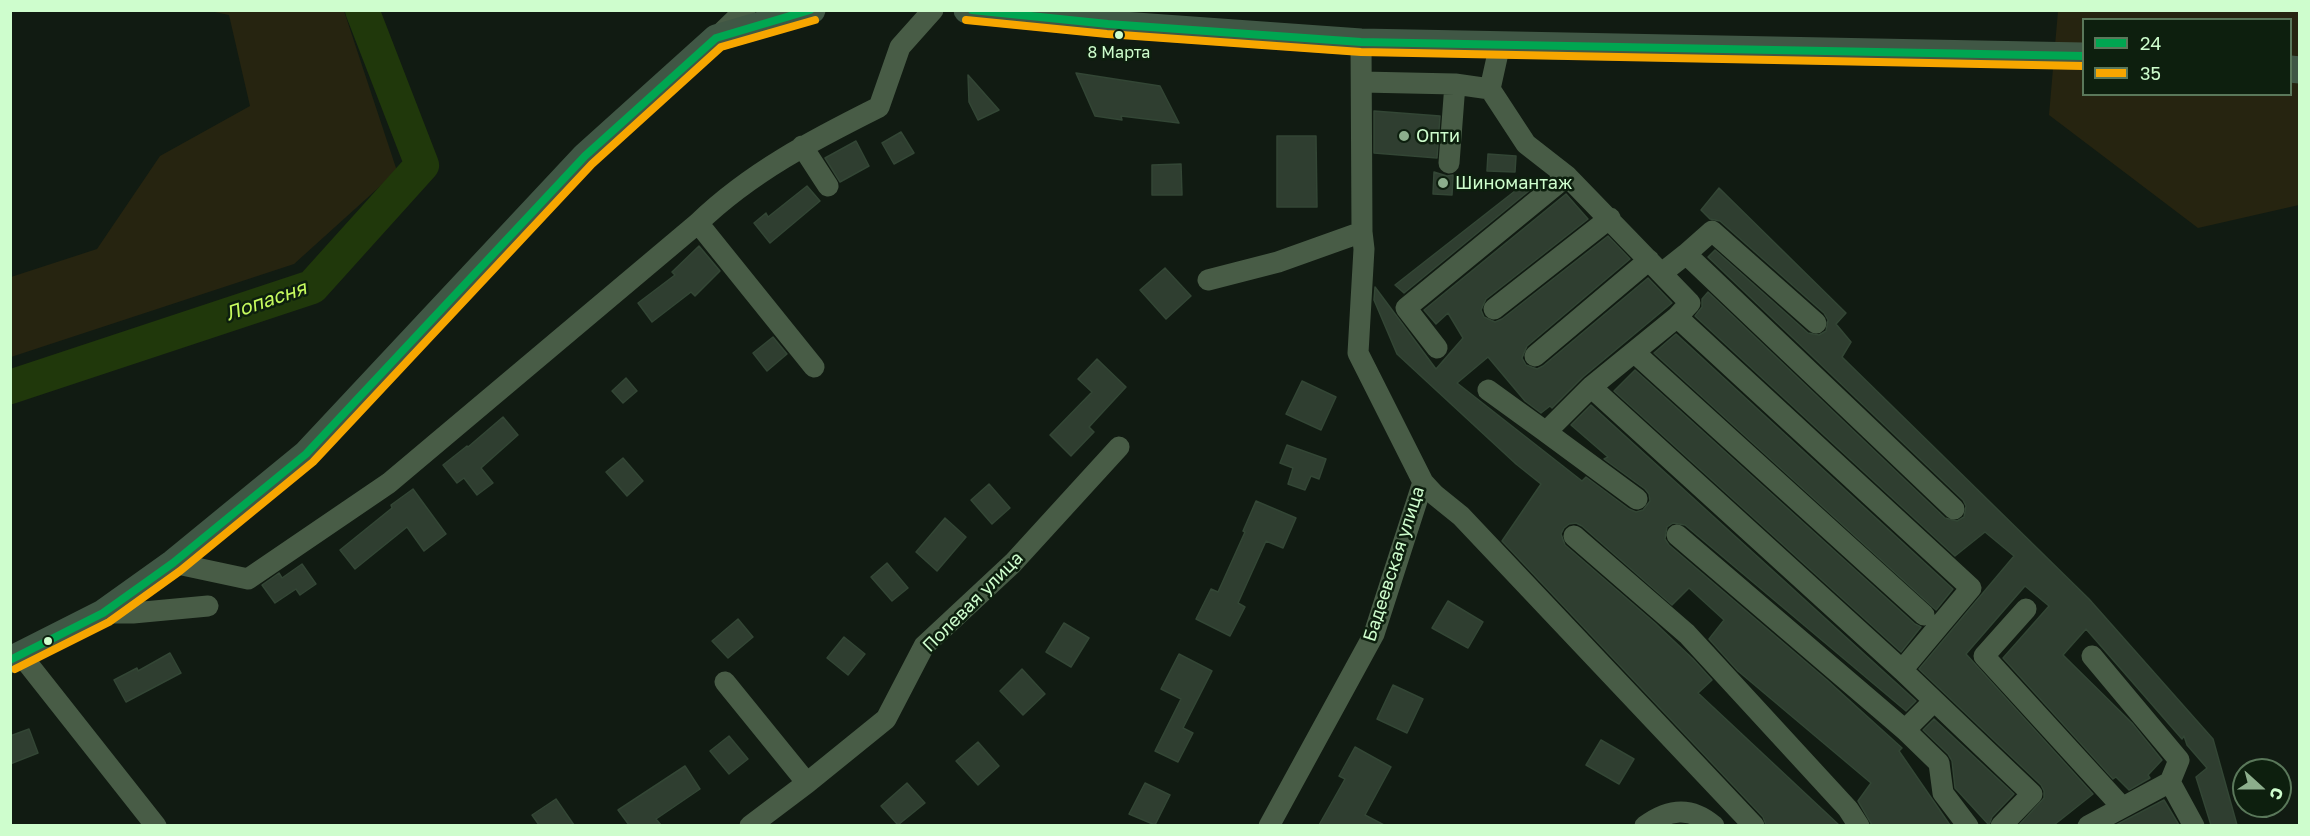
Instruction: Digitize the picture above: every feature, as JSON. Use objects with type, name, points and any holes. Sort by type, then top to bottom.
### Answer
[{"type":"main road","points":[[16,658],[103,613],[173,563],[306,453],[585,156],[716,38],[812,10]]},
{"type":"main road","points":[[967,10],[1108,24],[1361,42],[2082,56]]},
{"type":"street","points":[[716,38],[745,10]]},
{"type":"street","points":[[173,563],[248,579],[389,483],[698,223],[724,197],[802,146],[879,107],[900,47],[933,10]]},
{"type":"street","name":"Бадеевская улица","points":[[1269,825],[1374,634],[1423,482],[1358,353],[1364,249],[1361,42]]},
{"type":"street","points":[[1500,44],[1490,89],[1526,144],[1567,176],[1690,303],[1677,317],[1591,387],[1546,432]]},
{"type":"street","points":[[1362,82],[1455,84],[1490,89]]},
{"type":"street","points":[[1449,163],[1455,84]]},
{"type":"street","points":[[802,146],[828,186]]},
{"type":"street","points":[[1437,348],[1406,308],[1567,176]]},
{"type":"street","points":[[1494,309],[1610,218]]},
{"type":"street","points":[[698,223],[814,367]]},
{"type":"street","points":[[1535,356],[1655,266],[1686,254],[1712,231],[1816,323]]},
{"type":"street","points":[[1208,280],[1278,262],[1362,232]]},
{"type":"street","points":[[1686,254],[1954,509]]},
{"type":"street","points":[[1677,317],[1971,588],[1902,670]]},
{"type":"street","points":[[1634,352],[1924,615]]},
{"type":"street","points":[[1591,387],[1902,670],[2032,794],[2001,825]]},
{"type":"street","points":[[1488,390],[1637,499]]},
{"type":"street","name":"Полевая улица","points":[[750,825],[807,783],[886,719],[924,646],[1013,563],[1119,447]]},
{"type":"street","points":[[1423,482],[1461,516],[1754,825]]},
{"type":"street","points":[[1677,535],[1905,730],[1939,763],[1943,792],[1968,825]]},
{"type":"street","points":[[1574,536],[1688,634],[1848,809],[1859,825]]},
{"type":"street","points":[[103,613],[133,613],[208,606]]},
{"type":"street","points":[[2026,609],[1984,656],[2122,807]]},
{"type":"street","points":[[2088,825],[2170,782],[2179,760],[2092,656]]},
{"type":"street","points":[[16,658],[156,825]]},
{"type":"street","points":[[725,682],[807,783]]},
{"type":"street","points":[[1905,730],[1934,701]]},
{"type":"street","points":[[2170,782],[2194,825]]},
{"type":"street","points":[[1645,825],[1659,815],[1687,811],[1709,821]]},
{"type":"shaded area","points":[[210,11],[344,11],[397,171],[294,264],[11,357],[11,277],[97,249],[160,156],[250,106],[229,15]]},
{"type":"shaded area","points":[[2058,11],[2299,11],[2299,205],[2198,228],[2049,115]]},
{"type":"building","points":[[1076,73],[1160,86],[1179,123],[1121,116],[1122,120],[1095,116]]},
{"type":"building","points":[[968,75],[999,110],[978,120],[969,102]]},
{"type":"building","points":[[1374,111],[1440,116],[1437,158],[1374,153]]},
{"type":"building","points":[[901,132],[914,153],[894,164],[882,143]]},
{"type":"building","points":[[1277,136],[1316,136],[1317,207],[1277,207]]},
{"type":"building","points":[[856,141],[869,166],[840,182],[825,158]]},
{"type":"building","points":[[1488,154],[1516,156],[1515,172],[1487,171]]},
{"type":"building","points":[[1181,164],[1182,195],[1152,195],[1152,165]]},
{"type":"building","name":"Шиномантаж","points":[[1434,172],[1447,176],[1453,175],[1452,195],[1433,194]]},
{"type":"building","points":[[1529,180],[1536,185],[1404,293],[1395,285]]},
{"type":"building","points":[[807,186],[820,201],[770,243],[754,223],[766,213],[768,217]]},
{"type":"building","points":[[1719,188],[1846,313],[1836,324],[1851,342],[1842,357],[2089,599],[2213,739],[2232,807],[2232,818],[2235,818],[2237,825],[2211,825],[2196,777],[2207,768],[2187,745],[2184,736],[2182,739],[2086,629],[2063,655],[2132,723],[2162,760],[2148,775],[2150,778],[2129,790],[2116,777],[2113,779],[2003,658],[2049,606],[2025,586],[1966,654],[2093,794],[2054,825],[2019,825],[2044,798],[2041,785],[1919,669],[2014,556],[1985,532],[1955,556],[1695,316],[1702,307],[1702,299],[1708,292],[1945,518],[1957,521],[1964,517],[1966,506],[1963,500],[1708,257],[1715,250],[1808,333],[1819,335],[1826,331],[1828,320],[1824,313],[1720,221],[1710,219],[1701,210]]},
{"type":"building","points":[[1566,194],[1588,219],[1486,299],[1481,310],[1484,317],[1495,322],[1502,319],[1608,236],[1630,259],[1527,346],[1522,358],[1526,365],[1537,369],[1543,366],[1648,278],[1672,303],[1583,377],[1552,408],[1550,406],[1541,413],[1525,401],[1488,357],[1457,383],[1582,481],[1586,477],[1629,509],[1636,512],[1643,510],[1650,501],[1645,489],[1604,459],[1608,457],[1571,425],[1591,405],[1916,701],[1906,711],[1685,525],[1673,523],[1667,527],[1665,539],[1669,545],[1827,680],[1902,748],[1899,751],[1950,825],[1872,825],[1858,801],[1871,783],[1738,671],[1709,639],[1724,620],[1689,588],[1672,605],[1582,526],[1576,523],[1569,524],[1561,534],[1565,545],[1693,659],[1712,680],[1698,693],[1839,825],[1766,825],[1763,817],[1502,541],[1541,484],[1516,464],[1397,354],[1374,300],[1375,287],[1436,369],[1463,338],[1448,313],[1436,324],[1424,310]]},
{"type":"building","points":[[699,246],[720,271],[695,296],[691,292],[652,322],[638,303],[675,275],[672,272]]},
{"type":"building","points":[[1165,268],[1191,296],[1166,319],[1140,290]]},
{"type":"building","points":[[1676,334],[1953,589],[1936,610],[1654,353]]},
{"type":"building","points":[[773,337],[787,354],[767,371],[753,353]]},
{"type":"building","points":[[1097,359],[1126,387],[1089,427],[1094,432],[1071,456],[1050,435],[1092,392],[1078,379]]},
{"type":"building","points":[[1635,370],[1921,627],[1901,652],[1614,391]]},
{"type":"building","points":[[626,378],[637,391],[623,403],[612,391]]},
{"type":"building","points":[[1302,381],[1336,397],[1321,430],[1286,414]]},
{"type":"building","points":[[503,417],[518,435],[481,468],[493,483],[477,495],[464,478],[457,483],[443,465]]},
{"type":"building","points":[[1287,445],[1326,459],[1319,479],[1311,476],[1305,490],[1288,484],[1293,468],[1280,463]]},
{"type":"building","points":[[623,458],[643,481],[627,496],[606,472]]},
{"type":"building","points":[[989,484],[1010,508],[992,524],[971,500]]},
{"type":"building","points":[[413,489],[446,534],[424,551],[407,527],[355,569],[340,550],[392,508],[391,505]]},
{"type":"building","points":[[1256,501],[1296,518],[1283,548],[1266,541],[1238,603],[1245,607],[1230,636],[1196,619],[1211,589],[1218,592]]},
{"type":"building","points":[[945,518],[966,537],[937,571],[916,552]]},
{"type":"building","points":[[887,563],[908,588],[892,601],[871,577]]},
{"type":"building","points":[[302,564],[316,584],[300,595],[296,589],[275,603],[262,585],[279,573],[282,578]]},
{"type":"building","points":[[1448,601],[1483,622],[1468,648],[1432,628]]},
{"type":"building","points":[[738,619],[753,637],[728,658],[712,641]]},
{"type":"building","points":[[1064,623],[1089,638],[1071,667],[1046,652]]},
{"type":"building","points":[[844,637],[865,654],[848,675],[827,658]]},
{"type":"building","points":[[170,653],[181,673],[126,702],[114,680],[137,668],[138,671]]},
{"type":"building","points":[[1179,654],[1212,671],[1183,728],[1193,733],[1178,762],[1155,751],[1181,699],[1161,689]]},
{"type":"building","points":[[1022,669],[1045,694],[1023,715],[1000,691]]},
{"type":"building","points":[[1393,685],[1423,699],[1407,733],[1377,719]]},
{"type":"building","points":[[1934,719],[2014,794],[1992,817],[1989,825],[1955,788],[1952,761],[1948,754],[1923,730]]},
{"type":"building","points":[[29,729],[38,753],[10,764],[10,736]]},
{"type":"building","points":[[729,736],[748,759],[729,774],[710,751]]},
{"type":"building","points":[[1601,740],[1634,759],[1619,784],[1586,765]]},
{"type":"building","points":[[978,742],[999,766],[978,785],[956,761]]},
{"type":"building","points":[[1355,747],[1391,767],[1365,815],[1384,825],[1319,825],[1345,779],[1339,776]]},
{"type":"building","points":[[685,766],[700,789],[656,819],[661,825],[629,825],[618,810]]},
{"type":"building","points":[[907,783],[925,803],[898,825],[881,806]]},
{"type":"building","points":[[1145,783],[1170,795],[1155,825],[1129,814]]},
{"type":"building","points":[[556,799],[574,825],[539,825],[532,815]]},
{"type":"building","points":[[2164,800],[2179,825],[2116,825]]},
{"type":"waterway","name":"Лопасня","points":[[10,387],[312,287],[422,165],[362,10]]},
{"type":"transit line","name":"24","points":[[10,660],[103,613],[173,563],[306,454],[585,156],[716,38],[810,10]]},
{"type":"transit line","name":"24","points":[[972,10],[1108,24],[1361,42],[2082,56]]},
{"type":"transit line","name":"35","points":[[15,669],[109,622],[180,571],[313,462],[592,164],[721,47],[815,20]]},
{"type":"transit line","name":"35","points":[[966,20],[1107,34],[1361,52],[2082,66]]},
{"type":"place","name":"8 Марта","points":[[1119,35]]},
{"type":"place","name":"Опти","points":[[1404,136]]},
{"type":"place","name":"Шиномантаж","points":[[1443,183]]}]
